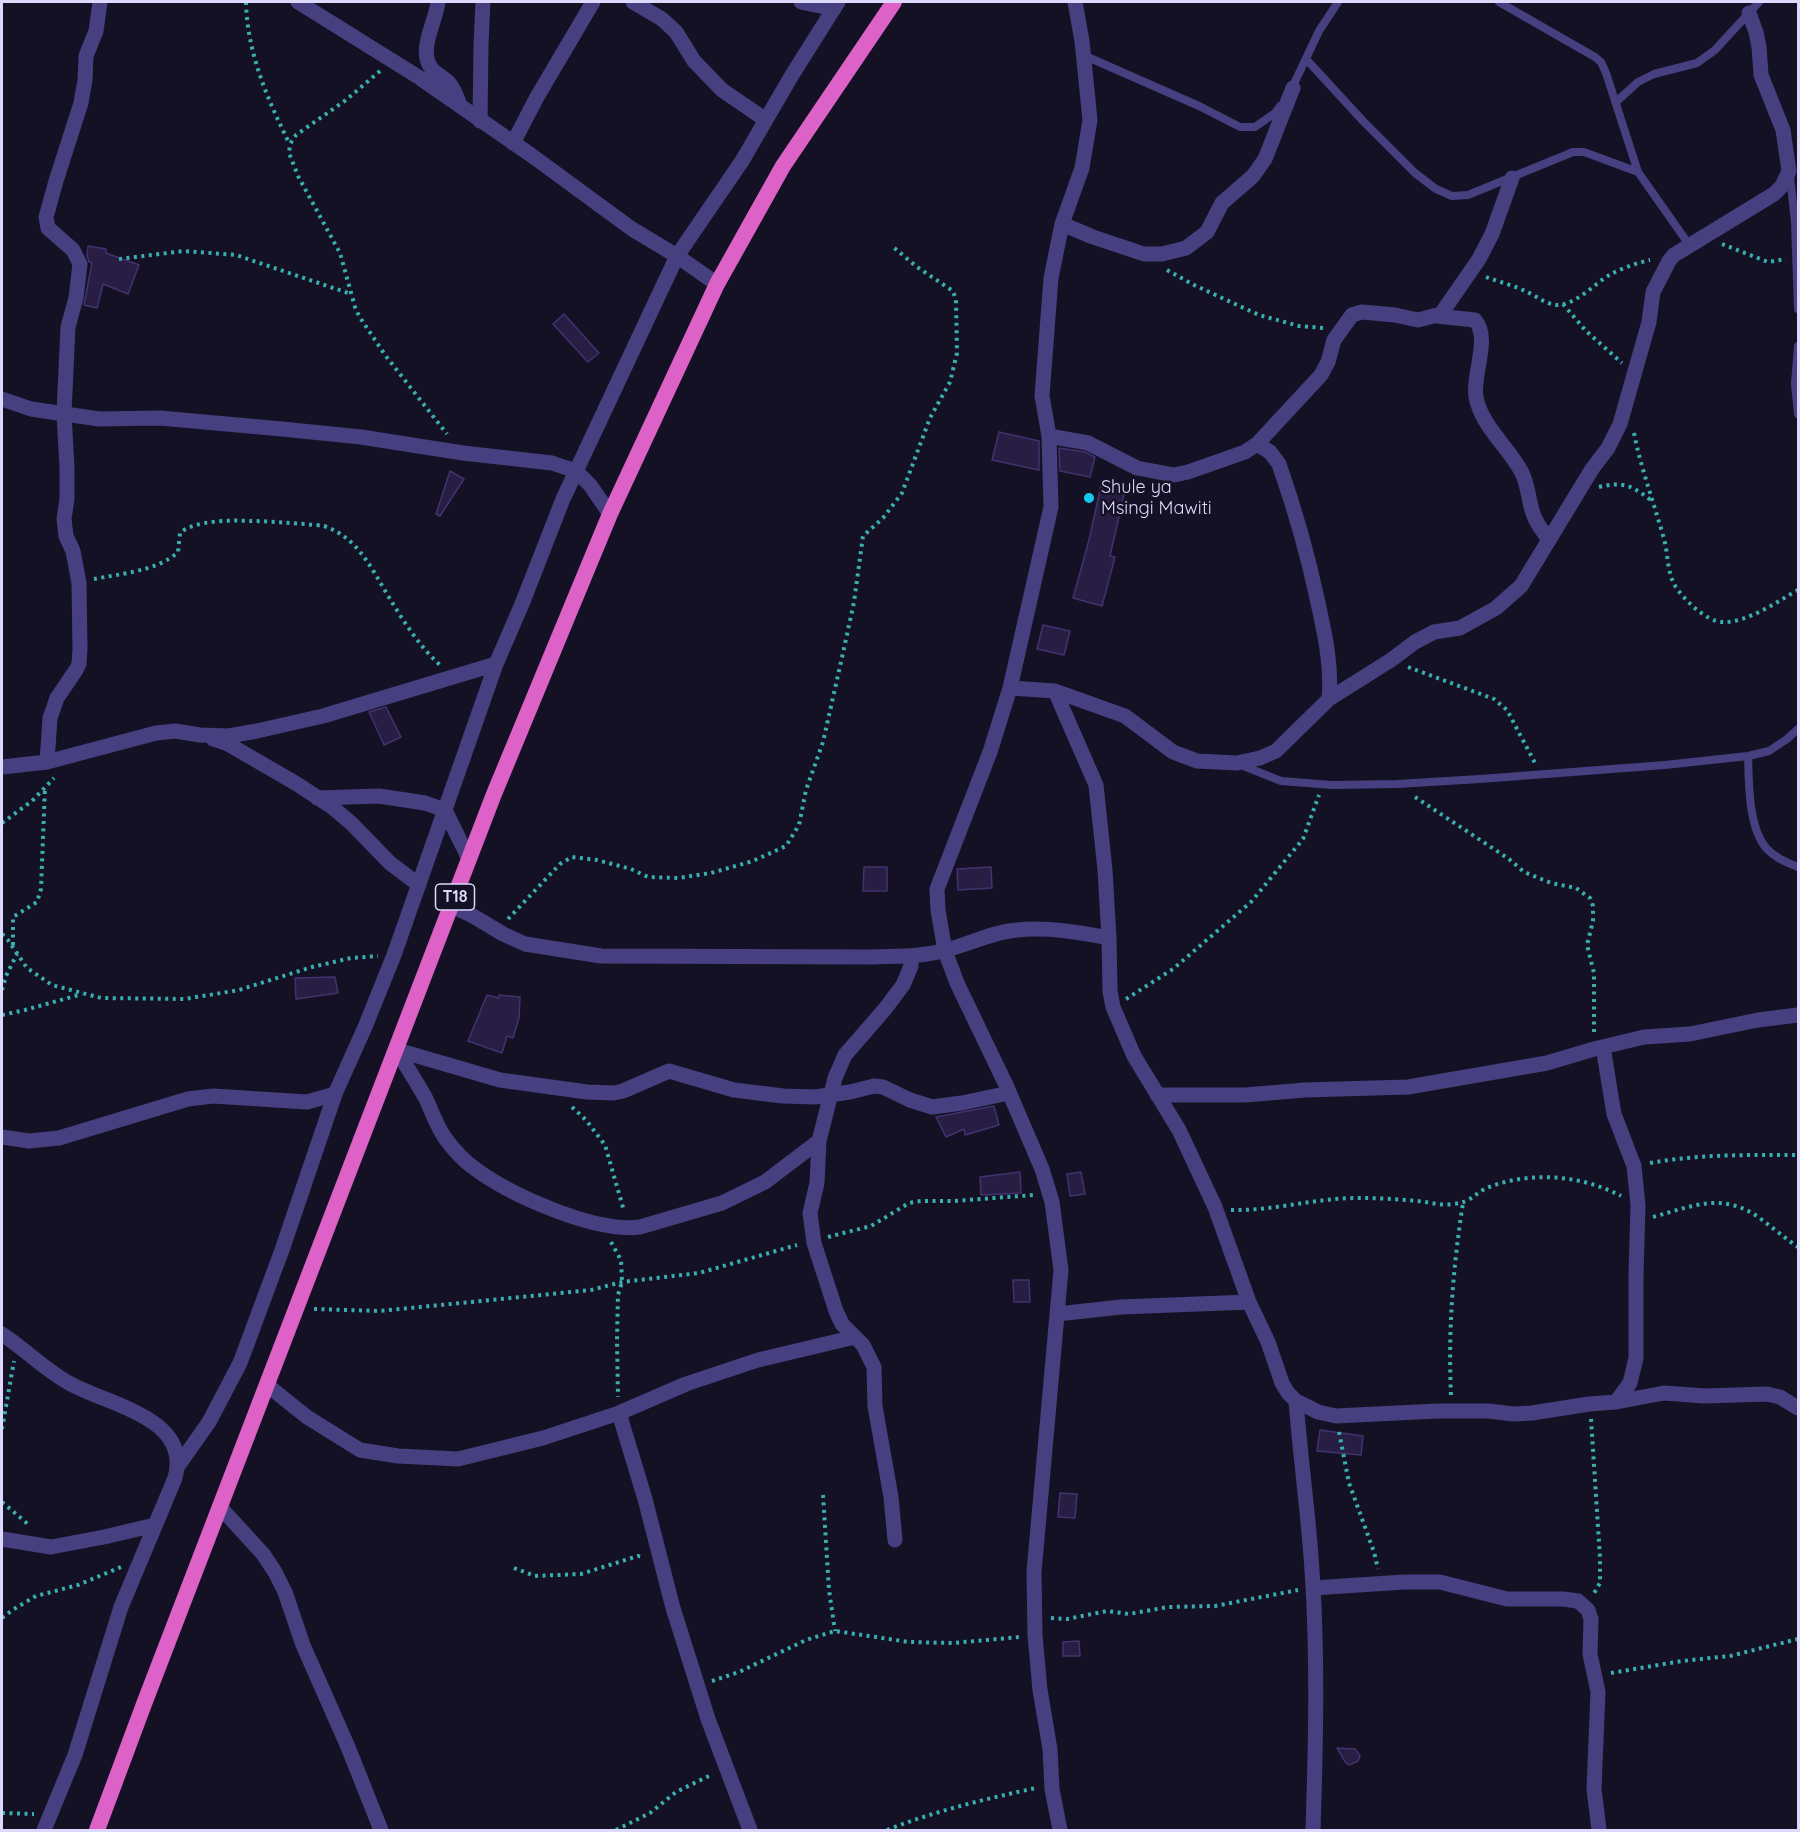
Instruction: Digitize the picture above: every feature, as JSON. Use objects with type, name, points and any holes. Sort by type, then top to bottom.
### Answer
[{"type":"highway","name":"T18","points":[[97,1830],[494,794],[610,514],[717,284],[783,166],[894,2]]},
{"type":"street","points":[[47,762],[50,718],[57,698],[79,664],[79,583],[73,551],[66,536],[64,519],[67,479],[64,413],[68,327],[76,298],[80,264],[73,250],[48,228],[46,217],[81,103],[86,80],[86,56],[96,31],[100,2]]},
{"type":"street","points":[[298,2],[460,105],[632,229],[717,284]]},
{"type":"street","points":[[438,2],[434,24],[428,38],[426,55],[428,63],[450,84],[460,105]]},
{"type":"street","points":[[480,121],[483,2]]},
{"type":"street","points":[[513,142],[593,2]]},
{"type":"street","points":[[633,2],[662,19],[676,32],[694,61],[722,90],[766,120]]},
{"type":"street","points":[[44,1830],[75,1755],[121,1607],[178,1466],[209,1422],[240,1363],[335,1094],[394,956],[496,664],[511,632],[563,499],[677,256],[742,161],[836,5],[801,2]]},
{"type":"street","points":[[1060,1830],[1052,1789],[1050,1749],[1040,1690],[1035,1635],[1034,1572],[1061,1270],[1050,1194],[1042,1168],[957,983],[945,951],[937,889],[990,752],[1010,688],[1051,507],[1049,436],[1042,396],[1051,278],[1062,224],[1082,168],[1090,120],[1075,2]]},
{"type":"street","points":[[1010,688],[1055,691],[1125,716],[1173,752],[1197,761],[1237,764],[1276,751],[1329,699],[1415,642],[1434,632],[1460,628],[1496,608],[1521,586],[1578,491],[1608,448],[1620,424],[1649,322],[1653,292],[1669,261],[1674,255],[1774,194],[1782,186],[1789,171],[1783,130],[1761,75],[1754,8]]},
{"type":"street","points":[[1062,224],[1144,254],[1162,254],[1186,248],[1207,232],[1222,203],[1253,176],[1265,159],[1293,88]]},
{"type":"street","points":[[1437,316],[1444,311],[1479,260],[1492,234],[1512,178]]},
{"type":"street","points":[[1049,436],[1088,443],[1137,468],[1174,475],[1188,472],[1245,452],[1257,444],[1321,375],[1328,362],[1334,340],[1348,318],[1362,312],[1418,320],[1437,316],[1475,320],[1480,326],[1481,346],[1474,384],[1476,399],[1482,415],[1520,470],[1534,516],[1549,540]]},
{"type":"street","points":[[2,399],[31,409],[99,419],[160,418],[282,429],[361,437],[463,453],[552,463],[576,471],[590,485],[610,514]]},
{"type":"street","points":[[1257,444],[1270,452],[1279,464],[1308,556],[1326,637],[1331,677],[1329,699]]},
{"type":"street","points":[[2,767],[47,762],[156,733],[175,731],[229,736],[312,718],[496,664]]},
{"type":"street","points":[[1055,691],[1096,785],[1105,870],[1110,991],[1113,1007],[1134,1056],[1179,1130],[1215,1207],[1249,1302],[1268,1342],[1282,1383],[1296,1401],[1318,1412],[1336,1416],[1452,1411],[1532,1413],[1664,1393],[1714,1396],[1756,1393],[1780,1397],[1798,1408]]},
{"type":"street","points":[[200,735],[228,744],[344,816],[390,863],[419,885]]},
{"type":"street","points":[[316,798],[379,796],[425,803],[446,810],[470,859]]},
{"type":"street","points":[[452,906],[525,944],[601,956],[911,956],[945,951],[1016,930],[1064,930],[1109,938]]},
{"type":"street","points":[[895,1540],[891,1497],[875,1406],[874,1367],[868,1353],[842,1324],[836,1311],[813,1239],[810,1213],[817,1183],[819,1141],[835,1078],[845,1055],[885,1010],[903,985],[911,956]]},
{"type":"street","points":[[1156,1095],[1245,1095],[1305,1090],[1408,1087],[1547,1063],[1644,1037],[1690,1034],[1758,1020],[1798,1015]]},
{"type":"street","points":[[1599,1048],[1614,1114],[1634,1166],[1638,1205],[1636,1358],[1630,1383],[1616,1402]]},
{"type":"street","points":[[397,1050],[500,1080],[587,1092],[623,1091],[669,1071],[734,1090],[783,1096],[815,1097],[874,1086],[884,1087],[910,1100],[932,1107],[1009,1093]]},
{"type":"street","points":[[397,1050],[426,1099],[435,1122],[445,1138],[473,1167],[511,1191],[563,1214],[600,1223],[629,1229],[722,1203],[765,1182],[819,1141]]},
{"type":"street","points":[[2,1137],[29,1142],[59,1138],[188,1099],[242,1097],[307,1102],[335,1094]]},
{"type":"street","points":[[1057,1314],[1121,1307],[1249,1302]]},
{"type":"street","points":[[2,1334],[67,1382],[152,1420],[166,1433],[178,1466]]},
{"type":"street","points":[[267,1385],[307,1417],[360,1450],[398,1456],[458,1459],[543,1438],[619,1413],[686,1384],[758,1360],[855,1337]]},
{"type":"street","points":[[1296,1401],[1313,1588],[1316,1704],[1313,1830]]},
{"type":"street","points":[[619,1413],[645,1499],[673,1608],[697,1684],[750,1830]]},
{"type":"street","points":[[220,1507],[263,1554],[285,1592],[303,1645],[348,1747],[381,1830]]},
{"type":"street","points":[[2,1539],[51,1546],[155,1525]]},
{"type":"street","points":[[1313,1588],[1440,1582],[1507,1599],[1578,1601],[1588,1610],[1591,1619],[1590,1654],[1596,1676],[1598,1702],[1594,1789],[1599,1830]]},
{"type":"lane","points":[[1083,56],[1199,106],[1240,127],[1255,127],[1275,113],[1293,88],[1318,32],[1338,2]]},
{"type":"lane","points":[[1499,2],[1595,57],[1601,63],[1638,172],[1690,246]]},
{"type":"lane","points":[[1616,102],[1638,82],[1653,74],[1697,63],[1715,50],[1754,8]]},
{"type":"lane","points":[[1306,58],[1363,121],[1415,173],[1436,189],[1452,196],[1468,195],[1573,152],[1584,152],[1638,172]]},
{"type":"lane","points":[[1789,171],[1795,222],[1798,309]]},
{"type":"lane","points":[[1798,346],[1795,384],[1798,414]]},
{"type":"lane","points":[[1237,764],[1281,781],[1323,784],[1397,784],[1541,775],[1748,756],[1770,751],[1798,729]]},
{"type":"lane","points":[[1748,756],[1749,787],[1755,827],[1766,849],[1798,867]]},
{"type":"path","points":[[246,2],[246,23],[255,63],[290,144]]},
{"type":"path","points":[[392,60],[346,100],[296,135],[290,144],[289,153],[291,162],[340,253],[355,307],[371,336],[463,453]]},
{"type":"path","points":[[1705,236],[1734,250],[1768,262],[1796,257]]},
{"type":"path","points":[[496,929],[560,864],[572,857],[597,860],[631,869],[648,877],[678,878],[711,873],[753,861],[786,846],[799,825],[806,790],[823,742],[854,602],[863,536],[884,518],[902,493],[930,418],[950,382],[957,353],[956,300],[953,291],[917,267],[892,246]]},
{"type":"path","points":[[119,258],[184,251],[236,255],[351,294]]},
{"type":"path","points":[[1144,254],[1194,285],[1258,315],[1299,326],[1342,330]]},
{"type":"path","points":[[1471,272],[1524,291],[1554,305],[1563,304],[1581,295],[1622,269],[1674,255]]},
{"type":"path","points":[[1563,304],[1586,331],[1634,374]]},
{"type":"path","points":[[1633,430],[1665,542],[1670,574],[1674,584],[1687,601],[1708,618],[1724,622],[1753,614],[1798,590]]},
{"type":"path","points":[[1578,491],[1619,484],[1630,486],[1653,501]]},
{"type":"path","points":[[79,583],[143,569],[166,560],[178,552],[180,533],[189,526],[234,520],[323,526],[346,537],[362,553],[390,600],[430,656],[454,677]]},
{"type":"path","points":[[1391,660],[1494,699],[1507,710],[1541,775]]},
{"type":"path","points":[[2,823],[32,801],[59,774]]},
{"type":"path","points":[[1113,1007],[1173,969],[1251,902],[1303,839],[1323,784]]},
{"type":"path","points":[[1397,784],[1509,859],[1524,872],[1551,883],[1576,888],[1590,898],[1593,906],[1593,921],[1587,945],[1594,973],[1599,1048]]},
{"type":"path","points":[[14,949],[13,917],[37,902],[41,889],[45,787]]},
{"type":"path","points":[[2,934],[27,968],[52,985],[101,998],[185,999],[239,990],[312,967],[351,958],[394,956]]},
{"type":"path","points":[[2,990],[17,954]]},
{"type":"path","points":[[2,1015],[82,993]]},
{"type":"path","points":[[551,1087],[586,1120],[605,1145],[629,1229]]},
{"type":"path","points":[[1634,1166],[1679,1158],[1727,1154],[1798,1155]]},
{"type":"path","points":[[1215,1207],[1251,1210],[1320,1200],[1357,1198],[1450,1205],[1467,1202],[1486,1188],[1503,1183],[1522,1179],[1559,1177],[1591,1184],[1638,1205]]},
{"type":"path","points":[[296,1309],[380,1311],[591,1290],[621,1282],[699,1273],[782,1251],[813,1239],[847,1234],[870,1227],[909,1203],[1050,1194]]},
{"type":"path","points":[[1638,1222],[1714,1201],[1735,1204],[1759,1217],[1798,1247]]},
{"type":"path","points":[[1452,1411],[1450,1374],[1452,1292],[1463,1203]]},
{"type":"path","points":[[600,1223],[621,1260],[617,1340],[619,1413]]},
{"type":"path","points":[[2,1428],[17,1344]]},
{"type":"path","points":[[1578,1601],[1589,1598],[1595,1593],[1600,1583],[1589,1404]]},
{"type":"path","points":[[1336,1416],[1349,1482],[1374,1552],[1382,1584]]},
{"type":"path","points":[[823,1495],[829,1590],[835,1631]]},
{"type":"path","points":[[514,1568],[535,1576],[581,1574],[638,1556],[660,1558]]},
{"type":"path","points":[[2,1618],[36,1596],[78,1586],[141,1559]]},
{"type":"path","points":[[1035,1618],[1067,1619],[1107,1611],[1129,1614],[1168,1607],[1215,1606],[1313,1588]]},
{"type":"path","points":[[697,1684],[739,1672],[806,1640],[835,1631],[909,1642],[942,1643],[1035,1635]]},
{"type":"path","points":[[1596,1676],[1682,1661],[1730,1656],[1798,1639]]},
{"type":"path","points":[[616,1830],[650,1813],[676,1792],[726,1767]]},
{"type":"path","points":[[887,1830],[911,1820],[960,1806],[1037,1787],[1052,1789]]},
{"type":"path","points":[[2,1813],[49,1815]]},
{"type":"building","points":[[88,246],[106,249],[106,253],[139,265],[128,294],[103,284],[97,308],[84,305],[92,263],[89,262],[87,255]]},
{"type":"building","points":[[564,314],[599,353],[588,362],[553,324]]},
{"type":"building","points":[[999,432],[1039,441],[1039,470],[992,460]]},
{"type":"building","points":[[1059,448],[1085,452],[1095,457],[1090,477],[1060,471]]},
{"type":"building","points":[[450,471],[464,479],[440,516],[436,514]]},
{"type":"building","points":[[1102,481],[1126,486],[1110,556],[1115,557],[1102,606],[1073,598]]},
{"type":"building","points":[[1043,625],[1070,631],[1064,655],[1037,649]]},
{"type":"building","points":[[386,707],[401,737],[384,745],[369,712]]},
{"type":"building","points":[[864,867],[887,867],[887,891],[863,891]]},
{"type":"building","points":[[991,867],[992,888],[958,890],[957,869]]},
{"type":"building","points":[[335,977],[338,993],[296,999],[295,978]]},
{"type":"building","points":[[487,995],[499,998],[499,995],[520,997],[519,1018],[513,1038],[507,1036],[502,1053],[468,1041]]},
{"type":"building","points":[[994,1106],[999,1125],[965,1135],[964,1129],[946,1137],[936,1117]]},
{"type":"building","points":[[1020,1172],[1021,1193],[981,1195],[980,1177]]},
{"type":"building","points":[[1081,1172],[1085,1194],[1070,1196],[1067,1174]]},
{"type":"building","points":[[1013,1280],[1029,1280],[1030,1302],[1014,1302]]},
{"type":"building","points":[[1320,1430],[1363,1436],[1361,1455],[1317,1451]]},
{"type":"building","points":[[1060,1493],[1077,1494],[1075,1518],[1058,1517]]},
{"type":"building","points":[[1079,1641],[1080,1656],[1063,1656],[1063,1642]]},
{"type":"building","points":[[1337,1748],[1355,1749],[1360,1756],[1358,1761],[1349,1765]]},
{"type":"place","name":"Shule ya Msingi Mawiti","points":[[1089,498]]}]
